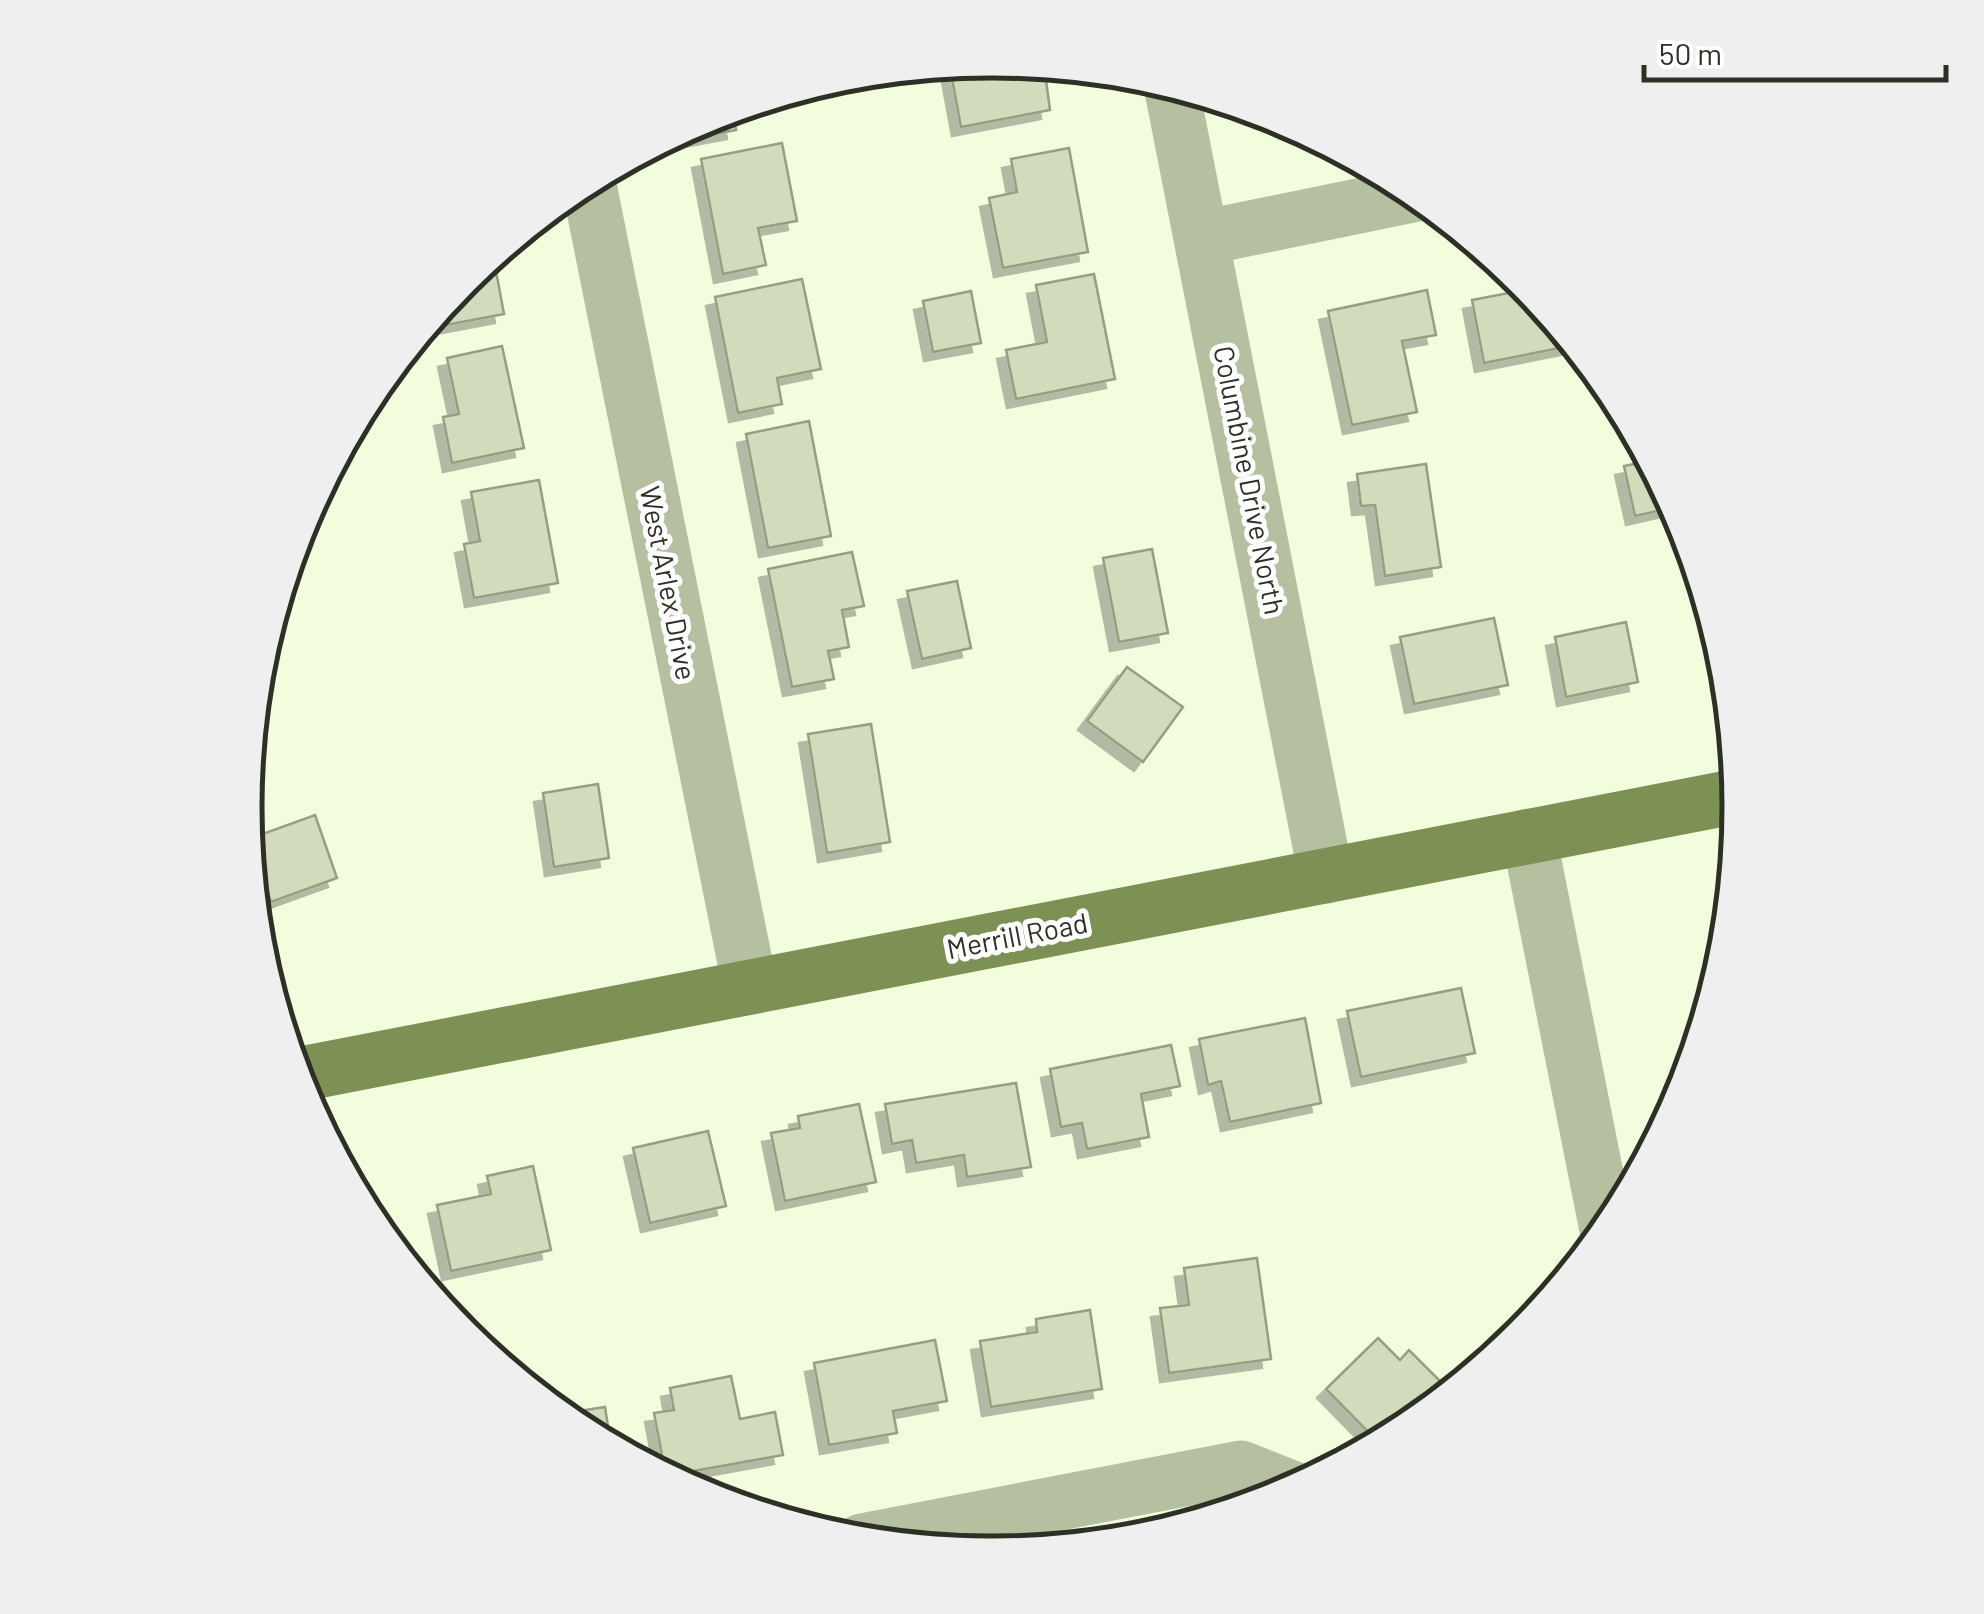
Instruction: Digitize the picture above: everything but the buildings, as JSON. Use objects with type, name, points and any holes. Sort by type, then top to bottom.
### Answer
[{"type":"main road","name":"Merrill Road","points":[[313,1072],[1722,799]]},
{"type":"street","name":"Columbine Drive North","points":[[1174,101],[1326,876]]},
{"type":"street","name":"West Arlex Drive","points":[[591,197],[750,987]]},
{"type":"street","points":[[1202,238],[1395,199]]},
{"type":"street","points":[[1528,836],[1602,1207]]},
{"type":"street","points":[[911,1532],[1242,1468],[1274,1480]]}]
